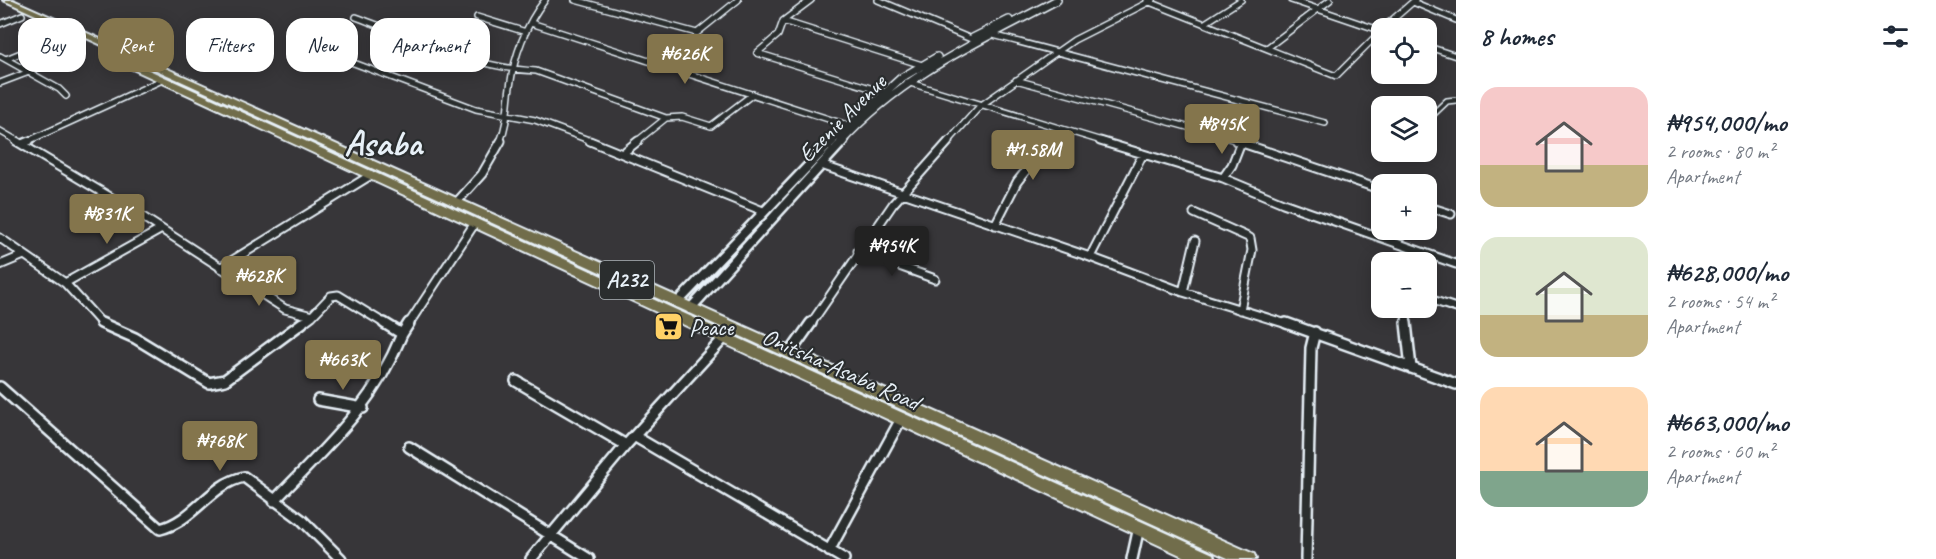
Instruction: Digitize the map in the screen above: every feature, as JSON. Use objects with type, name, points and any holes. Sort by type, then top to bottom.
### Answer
[{"type":"highway","name":"A232","points":[[7,0],[265,122],[456,203],[1248,559]]},
{"type":"highway","name":"Onitsha-Asaba Road","points":[[0,6],[27,8],[41,18]]},
{"type":"highway","name":"Onitsha-Asaba Road","points":[[86,45],[162,80],[265,122],[371,175],[1207,559]]},
{"type":"street","points":[[456,203],[482,179],[496,153],[509,115],[509,96],[514,70],[526,32],[544,0]]},
{"type":"street","points":[[574,0],[696,33],[701,32],[738,0]]},
{"type":"street","points":[[811,0],[783,21],[778,35],[758,51],[758,54],[883,92]]},
{"type":"street","points":[[878,0],[971,39]]},
{"type":"street","name":"Ezenie Avenue","points":[[690,309],[854,128],[907,82],[993,35],[1045,0]]},
{"type":"street","name":"Ezenie Avenue","points":[[677,303],[763,211],[847,125],[883,92],[922,65],[971,39],[1057,0]]},
{"type":"street","points":[[1205,23],[1241,0]]},
{"type":"street","points":[[1291,0],[1371,26]]},
{"type":"street","points":[[1268,48],[1330,0]]},
{"type":"street","points":[[790,353],[858,251],[893,204],[981,106],[1074,40],[1150,1],[1336,76],[1371,42]]},
{"type":"street","points":[[1395,18],[1414,1],[1456,20]]},
{"type":"street","points":[[0,24],[27,8]]},
{"type":"street","points":[[356,17],[478,61],[514,70],[536,71],[666,118],[682,117],[711,126],[753,94]]},
{"type":"street","points":[[477,17],[526,32]]},
{"type":"street","points":[[783,21],[922,65]]},
{"type":"street","points":[[531,23],[847,125]]},
{"type":"street","points":[[993,35],[1325,123]]},
{"type":"street","points":[[1437,50],[1456,56]]},
{"type":"street","points":[[3,57],[18,52]]},
{"type":"street","points":[[3,57],[18,66]]},
{"type":"street","points":[[358,65],[476,109],[535,120],[623,153],[763,211]]},
{"type":"street","points":[[0,83],[29,72],[59,89],[66,96]]},
{"type":"street","points":[[22,144],[162,80]]},
{"type":"street","points":[[1016,80],[1241,142],[1371,186]]},
{"type":"street","points":[[907,82],[1222,178],[1456,264]]},
{"type":"street","points":[[1437,110],[1447,101],[1456,100]]},
{"type":"street","points":[[623,153],[666,118]]},
{"type":"street","points":[[995,225],[1017,182],[1058,129]]},
{"type":"street","points":[[0,131],[285,309],[312,316]]},
{"type":"street","points":[[1222,178],[1232,165],[1241,142]]},
{"type":"street","points":[[1090,257],[1143,154]]},
{"type":"street","points":[[821,165],[1090,257],[1183,292],[1315,332],[1456,384]]},
{"type":"street","points":[[220,267],[371,175]]},
{"type":"street","points":[[1437,210],[1451,214]]},
{"type":"street","points":[[1194,213],[1250,238],[1252,250],[1240,310]]},
{"type":"street","points":[[274,501],[363,408],[386,375],[402,334],[444,274],[475,223]]},
{"type":"street","points":[[66,283],[160,230]]},
{"type":"street","points":[[0,238],[66,283],[102,324],[135,338],[209,383],[225,380],[312,316],[331,296],[338,295],[402,334]]},
{"type":"street","points":[[1183,292],[1195,241]]},
{"type":"street","points":[[858,251],[934,279]]},
{"type":"street","points":[[0,265],[24,255]]},
{"type":"street","points":[[1437,302],[1456,308]]},
{"type":"street","points":[[1407,318],[1411,368]]},
{"type":"street","points":[[1306,559],[1311,348],[1315,332]]},
{"type":"street","points":[[531,559],[626,445],[724,338]]},
{"type":"street","points":[[516,381],[626,445]]},
{"type":"street","points":[[0,387],[160,529],[168,529],[178,523],[237,477],[244,477],[302,520],[341,559]]},
{"type":"street","points":[[318,400],[363,408]]},
{"type":"street","points":[[829,550],[901,419]]},
{"type":"street","points":[[634,436],[844,559]]},
{"type":"street","points":[[410,447],[590,559]]},
{"type":"street","points":[[1132,559],[1139,527]]},
{"type":"place","name":"Peace","points":[[668,327]]},
{"type":"district","name":"Asaba","points":[[383,143]]}]
